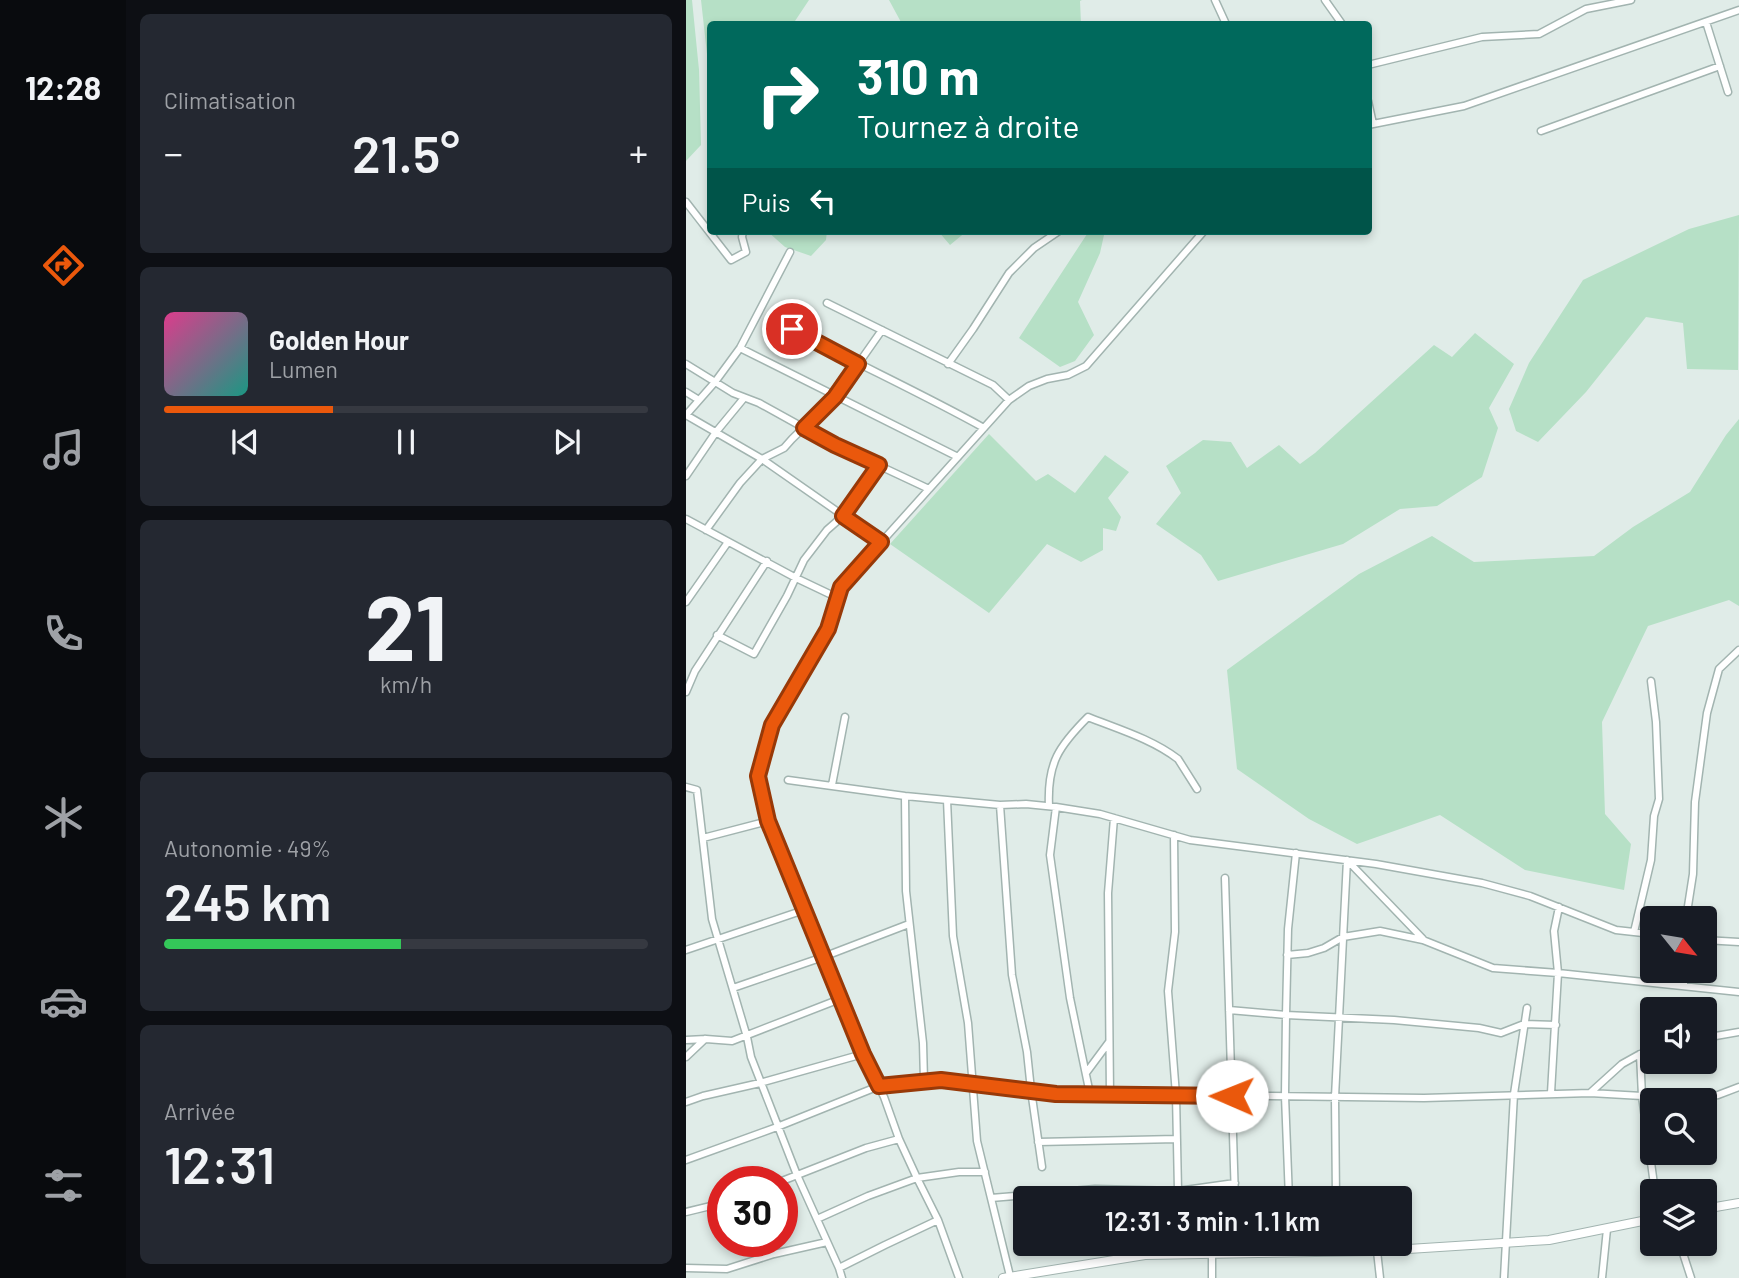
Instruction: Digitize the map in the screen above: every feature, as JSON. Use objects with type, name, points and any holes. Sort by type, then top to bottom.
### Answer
[{"type":"street","points":[[1216,0],[1225,21]]},
{"type":"street","points":[[1325,0],[1340,21]]},
{"type":"street","points":[[1372,64],[1482,37],[1539,34],[1586,9],[1631,0]]},
{"type":"street","points":[[1372,124],[1464,106],[1739,10]]},
{"type":"street","points":[[1706,22],[1728,92]]},
{"type":"street","points":[[1541,131],[1720,66]]},
{"type":"street","points":[[686,202],[707,229]]},
{"type":"street","points":[[712,235],[731,260],[746,251],[743,235]]},
{"type":"street","points":[[948,364],[1009,273],[1034,248],[1053,235]]},
{"type":"street","points":[[959,1278],[939,1220],[899,1139],[768,821],[758,776],[772,725],[828,629],[841,587],[1009,400],[1029,386],[1068,375],[1086,366],[1201,235]]},
{"type":"street","points":[[790,252],[740,348],[686,415],[762,459],[881,542]]},
{"type":"street","points":[[827,303],[993,385],[1009,400]]},
{"type":"street","points":[[792,329],[984,428]]},
{"type":"street","points":[[706,530],[740,483],[762,459],[785,448],[835,397],[882,330]]},
{"type":"street","points":[[740,348],[958,457]]},
{"type":"street","points":[[686,364],[733,393],[759,403],[835,445],[929,489]]},
{"type":"street","points":[[686,392],[699,400]]},
{"type":"street","points":[[686,476],[716,432],[744,398]]},
{"type":"street","points":[[717,635],[754,654],[804,560],[827,530],[843,516],[879,465]]},
{"type":"street","points":[[686,519],[838,598]]},
{"type":"street","points":[[687,597],[728,542]]},
{"type":"street","points":[[686,692],[695,671],[766,561]]},
{"type":"street","points":[[1688,906],[1693,874],[1695,802],[1707,713],[1719,669],[1739,650]]},
{"type":"street","points":[[1634,932],[1651,860],[1654,816],[1659,799],[1656,722],[1651,681]]},
{"type":"street","points":[[832,786],[845,717]]},
{"type":"street","points":[[1090,1094],[1070,999],[1050,855],[1050,786],[1055,757],[1063,743],[1088,717],[1175,756],[1197,789]]},
{"type":"street","points":[[788,780],[905,796],[1000,805],[1026,804],[1100,814],[1190,840],[1347,860],[1482,883],[1530,896],[1616,930],[1640,933]]},
{"type":"street","points":[[686,787],[697,790],[712,919],[751,1057],[793,1166]]},
{"type":"street","points":[[905,796],[905,878],[923,1043],[924,1082]]},
{"type":"street","points":[[947,800],[953,936],[968,1023],[977,1140],[1007,1277],[1139,1256]]},
{"type":"street","points":[[1000,805],[1013,975],[1027,1052],[1042,1167]]},
{"type":"street","points":[[1110,1094],[1108,893],[1114,818]]},
{"type":"street","points":[[703,838],[768,821]]},
{"type":"street","points":[[1174,835],[1175,932],[1168,991],[1176,1095],[1178,1186]]},
{"type":"street","points":[[1288,1186],[1285,1096],[1287,955],[1296,853]]},
{"type":"street","points":[[1336,1186],[1335,1097],[1347,860]]},
{"type":"street","points":[[1347,860],[1423,940]]},
{"type":"street","points":[[1226,878],[1235,1186]]},
{"type":"street","points":[[1551,1093],[1558,973],[1554,931],[1559,907]]},
{"type":"street","points":[[686,950],[804,910]]},
{"type":"street","points":[[733,988],[909,924]]},
{"type":"street","points":[[1287,955],[1324,948],[1343,937],[1380,931],[1423,940],[1493,968],[1739,992]]},
{"type":"street","points":[[1717,941],[1739,942]]},
{"type":"street","points":[[686,1040],[732,1041],[840,999]]},
{"type":"street","points":[[1504,1278],[1514,1094],[1527,1008]]},
{"type":"street","points":[[1229,1010],[1406,1021],[1501,1032],[1524,1024],[1556,1024]]},
{"type":"street","points":[[1717,1036],[1739,1032]]},
{"type":"street","points":[[686,1057],[706,1039]]},
{"type":"street","points":[[1086,1073],[1110,1040]]},
{"type":"street","points":[[686,1102],[863,1054]]},
{"type":"street","points":[[1590,1093],[1622,1065],[1640,1054]]},
{"type":"street","points":[[686,1160],[879,1086],[941,1080],[1056,1094],[1424,1098],[1551,1093],[1640,1096]]},
{"type":"street","points":[[1717,1095],[1739,1087]]},
{"type":"street","points":[[798,1175],[879,1143],[899,1139]]},
{"type":"street","points":[[1038,1142],[1177,1139]]},
{"type":"street","points":[[817,1219],[917,1178],[959,1172],[985,1172]]},
{"type":"street","points":[[798,1177],[842,1278]]},
{"type":"street","points":[[1214,1186],[1235,1183]]},
{"type":"street","points":[[991,1198],[1013,1196]]},
{"type":"street","points":[[1717,1207],[1739,1203]]},
{"type":"street","points":[[686,1212],[707,1207]]},
{"type":"street","points":[[839,1268],[939,1220]]},
{"type":"street","points":[[1412,1249],[1549,1240],[1640,1222]]},
{"type":"street","points":[[1602,1278],[1607,1229]]},
{"type":"street","points":[[798,1249],[827,1242]]},
{"type":"street","points":[[1212,1256],[1212,1278]]},
{"type":"street","points":[[1378,1256],[1380,1278]]},
{"type":"street","points":[[1684,1256],[1691,1278]]},
{"type":"street","points":[[686,1268],[727,1269],[765,1257]]},
{"type":"street","points":[[727,1269],[727,1278]]},
{"type":"green space","points":[[686,0],[692,0],[699,70],[701,145],[686,161]]},
{"type":"green space","points":[[701,0],[809,0],[795,21],[707,21],[707,54]]},
{"type":"green space","points":[[889,0],[1082,0],[1081,21],[900,21]]},
{"type":"green space","points":[[1739,215],[1738,370],[1687,369],[1683,323],[1646,317],[1586,392],[1538,442],[1516,431],[1509,409],[1529,363],[1583,280],[1689,229]]},
{"type":"green space","points":[[772,235],[827,235],[826,240],[811,256],[785,247]]},
{"type":"green space","points":[[941,235],[962,235],[950,245]]},
{"type":"green space","points":[[1086,235],[1104,235],[1100,253],[1078,302],[1094,335],[1075,361],[1060,367],[1019,338]]},
{"type":"green space","points":[[1475,333],[1514,364],[1489,408],[1498,428],[1482,477],[1437,506],[1400,509],[1343,544],[1218,581],[1201,555],[1156,524],[1181,493],[1166,466],[1203,440],[1231,442],[1247,468],[1279,445],[1300,464],[1434,345],[1452,357]]},
{"type":"green space","points":[[1739,419],[1739,606],[1729,600],[1648,626],[1602,722],[1605,814],[1631,844],[1624,890],[1525,870],[1440,815],[1357,844],[1309,819],[1237,769],[1227,670],[1359,574],[1432,536],[1474,562],[1594,556],[1633,527],[1690,492]]},
{"type":"green space","points":[[989,434],[1036,481],[1048,474],[1075,493],[1105,455],[1129,472],[1108,498],[1121,517],[1116,531],[1103,528],[1103,550],[1081,562],[1047,544],[989,613],[890,544]]},
{"type":"route","points":[[792,329],[858,364],[835,397],[804,428],[879,465],[843,516],[881,542],[841,587],[828,629],[772,725],[758,776],[768,821],[863,1054],[879,1086],[941,1080],[1056,1094],[1232,1096]]}]
